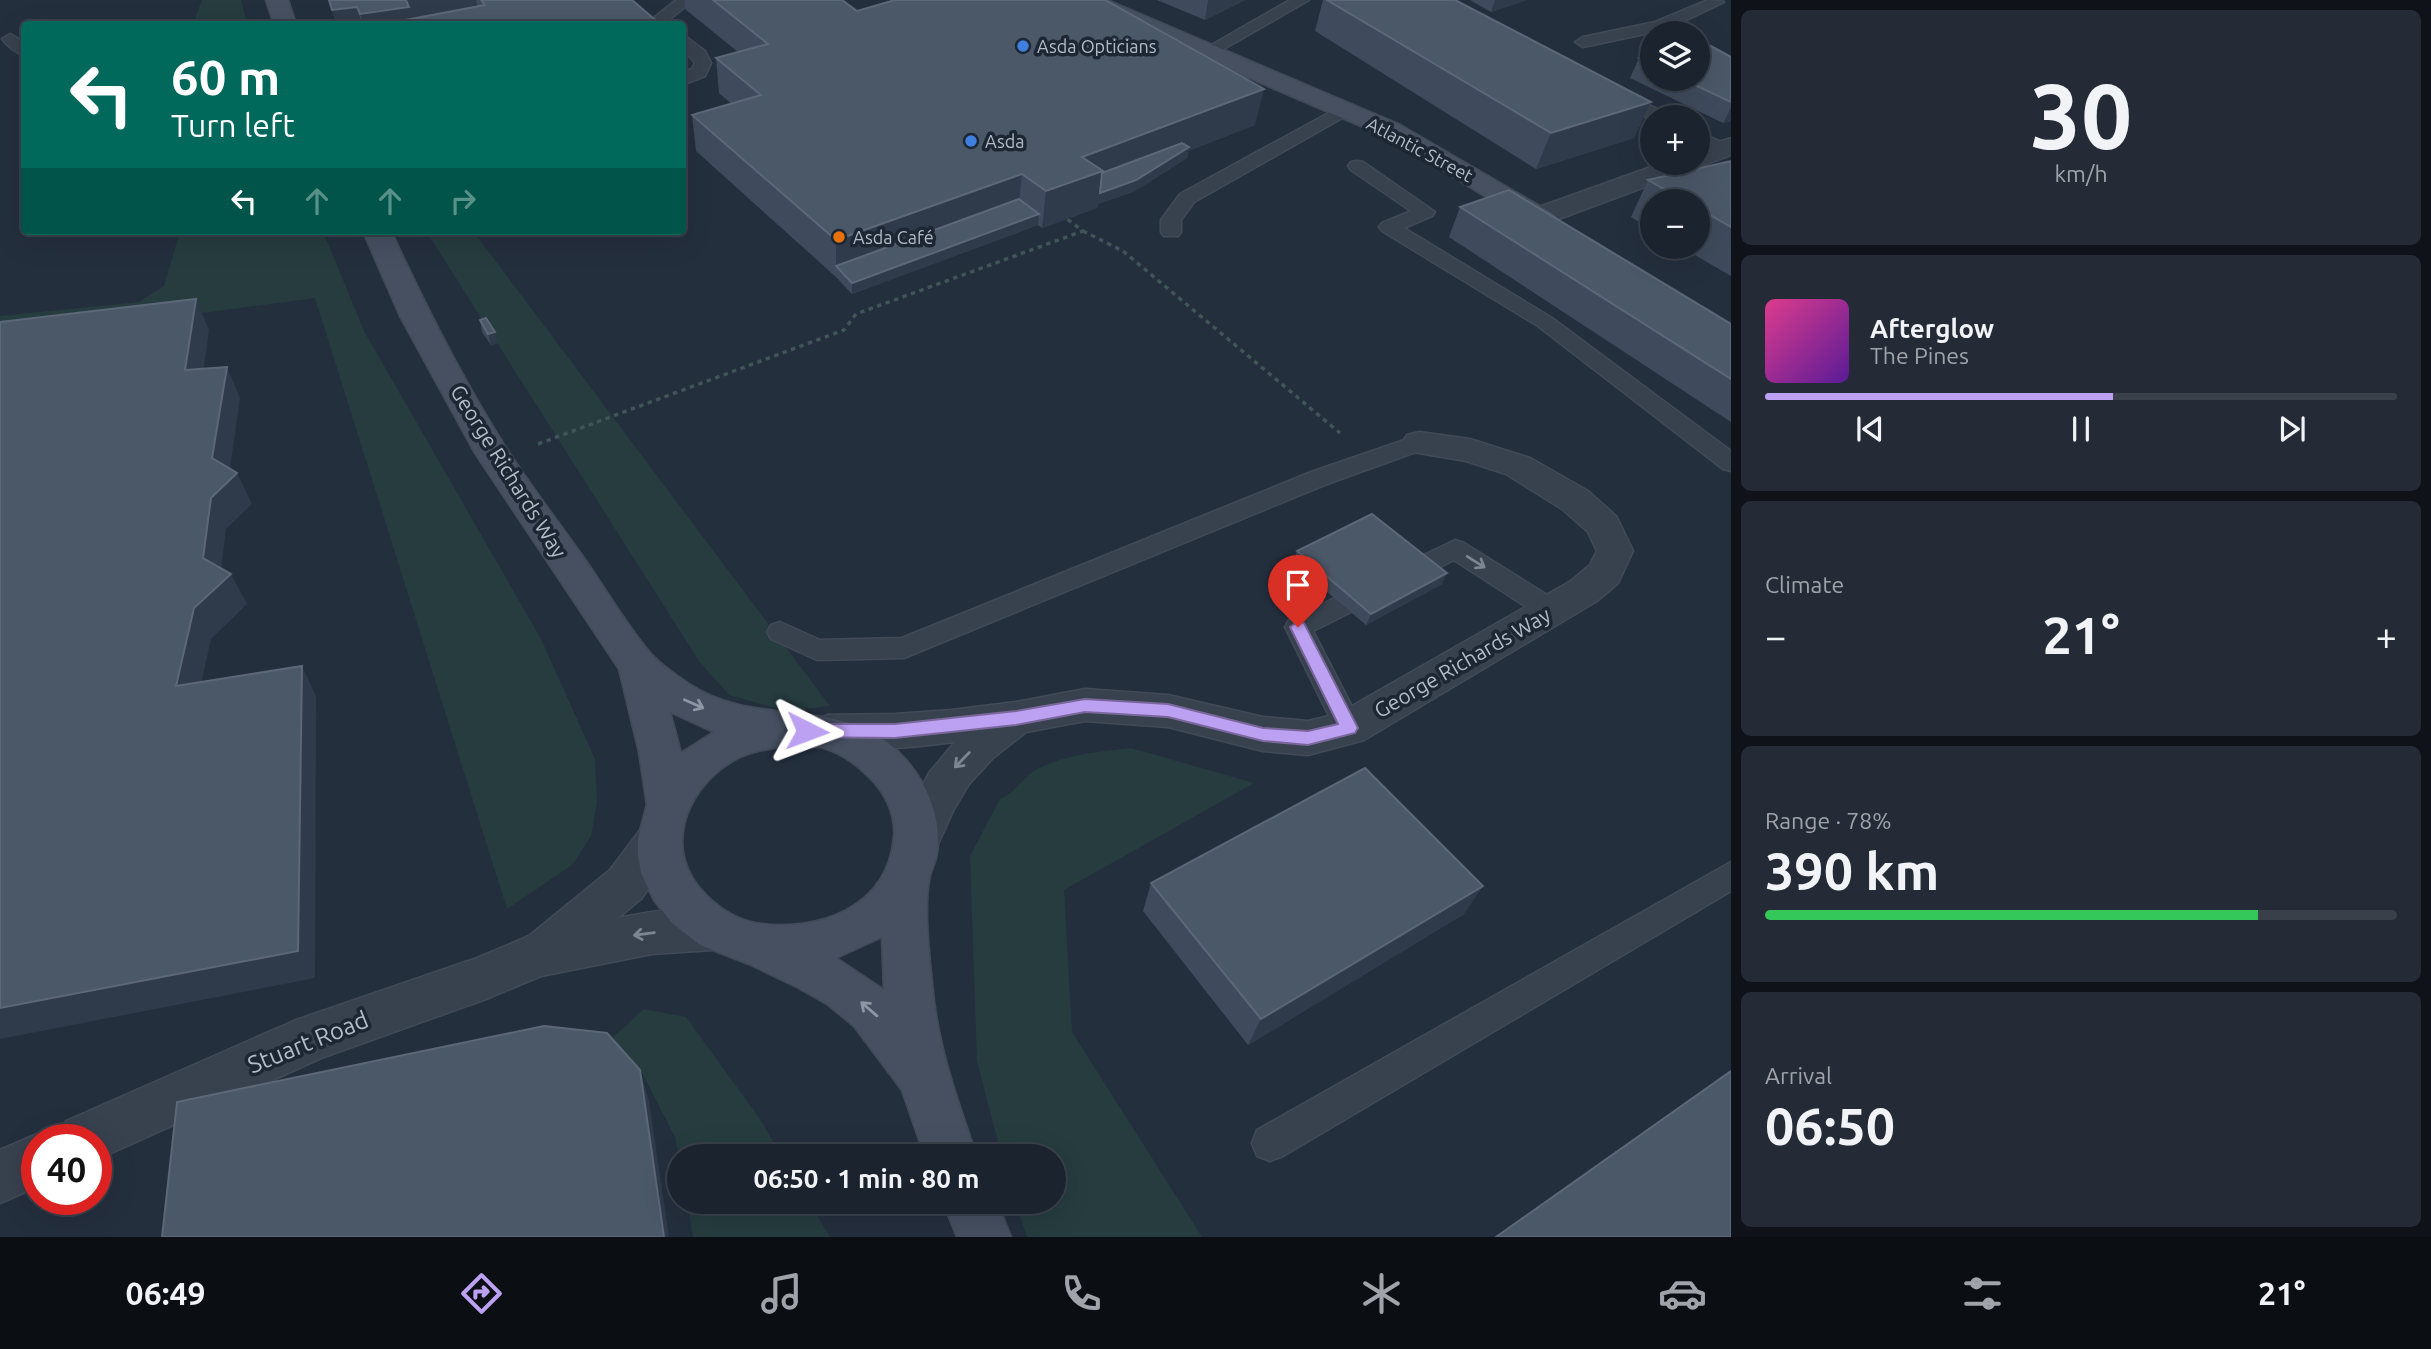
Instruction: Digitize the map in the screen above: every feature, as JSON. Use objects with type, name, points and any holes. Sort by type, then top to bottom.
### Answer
[{"type":"street","points":[[276,0],[284,21]]},
{"type":"street","name":"Atlantic Street","points":[[1088,0],[1345,109],[1429,150],[1550,224],[1659,175]]},
{"type":"street","name":"George Richards Way","points":[[379,235],[415,316],[492,453],[638,666],[677,696],[731,721],[807,731],[895,731],[1016,718],[1085,705],[1168,710],[1263,734],[1308,738],[1349,728],[1584,591],[1605,573],[1615,551],[1603,525],[1574,500],[1518,466],[1470,450],[1419,443]]},
{"type":"street","name":"George Richards Way","points":[[638,666],[660,752],[664,821]]},
{"type":"street","name":"George Richards Way","points":[[946,1144],[925,1083],[904,946],[912,861],[937,796],[955,767],[980,742],[1016,718]]},
{"type":"street","points":[[807,731],[865,747],[895,772],[913,805],[912,861],[881,913],[842,936],[796,948],[731,937],[682,904],[664,873],[664,821],[687,774],[715,751],[749,735],[807,731]]},
{"type":"street","name":"Stuart Road","points":[[112,1127],[313,1037],[486,977],[536,955],[584,920],[626,884],[664,821]]},
{"type":"street","name":"Stuart Road","points":[[536,955],[652,933],[731,937]]},
{"type":"street","name":"George Richards Way","points":[[731,937],[807,966],[848,991],[882,1021],[925,1083]]},
{"type":"street","points":[[0,1177],[21,1167]]},
{"type":"street","points":[[975,1214],[984,1237]]},
{"type":"lane","points":[[665,21],[663,17],[687,0]]},
{"type":"lane","points":[[1209,51],[1301,0]]},
{"type":"lane","points":[[1672,21],[1716,2]]},
{"type":"lane","points":[[1583,42],[1640,30]]},
{"type":"lane","points":[[10,39],[21,48]]},
{"type":"lane","points":[[686,43],[699,54],[704,63],[699,72],[686,78]]},
{"type":"lane","points":[[1600,86],[1640,107]]},
{"type":"lane","points":[[1171,232],[1171,220],[1187,198],[1345,109]]},
{"type":"lane","points":[[1357,166],[1425,212],[1389,227],[1545,323],[1731,463]]},
{"type":"lane","points":[[780,632],[817,650],[904,648],[1296,487],[1419,443]]},
{"type":"lane","points":[[1349,728],[1298,627],[1455,549],[1551,610]]},
{"type":"lane","points":[[1270,1143],[1731,875]]},
{"type":"path","points":[[1067,219],[1083,231],[1123,251],[1372,459]]},
{"type":"path","points":[[512,482],[549,469],[532,446],[844,330],[856,314],[1083,231]]},
{"type":"green space","points":[[202,0],[241,0],[246,21],[194,21]]},
{"type":"green space","points":[[179,235],[325,235],[364,331],[541,639],[595,759],[597,803],[591,836],[572,865],[507,909],[315,298],[0,340],[0,316],[139,302],[164,286]]},
{"type":"green space","points":[[429,235],[476,235],[830,706],[787,711],[729,695],[699,661]]},
{"type":"green space","points":[[1131,748],[1254,783],[1064,890],[1072,1032],[1202,1237],[1027,1237],[1019,1214],[1066,1214],[1066,1144],[999,1144],[977,1061],[970,856],[1000,799],[1025,778],[1045,765],[1093,753]]},
{"type":"green space","points":[[644,1009],[686,1017],[760,1119],[774,1144],[676,1144],[640,1069],[599,1050]]},
{"type":"green space","points":[[689,1214],[816,1214],[830,1237],[693,1237]]},
{"type":"building","points":[[329,0],[406,0],[409,7],[360,14],[357,7],[332,10]]},
{"type":"building","points":[[481,0],[632,0],[656,21],[406,20],[485,5]]},
{"type":"building","name":"Asda","points":[[713,0],[842,0],[857,11],[895,0],[1105,0],[1264,89],[1082,157],[1103,171],[1046,191],[1022,174],[836,240],[692,115],[761,95],[716,58],[768,44]]},
{"type":"building","points":[[1327,0],[1455,0],[1651,102],[1551,133]]},
{"type":"building","points":[[1710,46],[1731,57],[1731,102],[1708,91],[1710,91]]},
{"type":"building","points":[[1182,143],[1189,147],[1136,180],[1100,193],[1102,173]]},
{"type":"building","points":[[1731,161],[1731,227],[1710,215],[1710,189],[1664,189],[1648,180],[1670,175],[1710,175],[1710,166]]},
{"type":"building","points":[[1509,190],[1731,324],[1731,379],[1460,207]]},
{"type":"building","points":[[1019,199],[1039,214],[852,283],[836,266]]},
{"type":"building","points":[[196,299],[185,370],[227,367],[212,458],[237,473],[211,498],[203,558],[231,574],[194,608],[176,686],[302,666],[298,951],[0,1008],[0,322]]},
{"type":"building","points":[[486,318],[495,332],[488,334],[480,320]]},
{"type":"building","points":[[1372,514],[1447,573],[1371,614],[1297,551]]},
{"type":"building","points":[[1365,768],[1483,886],[1261,1019],[1151,883]]},
{"type":"building","points":[[544,1026],[607,1033],[640,1070],[664,1237],[162,1237],[177,1102]]},
{"type":"building","points":[[1731,1071],[1731,1237],[1496,1237]]},
{"type":"place","name":"Asda Opticians","points":[[1023,46]]},
{"type":"place","name":"Asda","points":[[971,141]]},
{"type":"place","name":"Asda Café","points":[[839,237]]},
{"type":"route","points":[[807,731],[895,731],[1016,718],[1085,705],[1168,710],[1263,734],[1308,738],[1349,728],[1298,627]]}]
